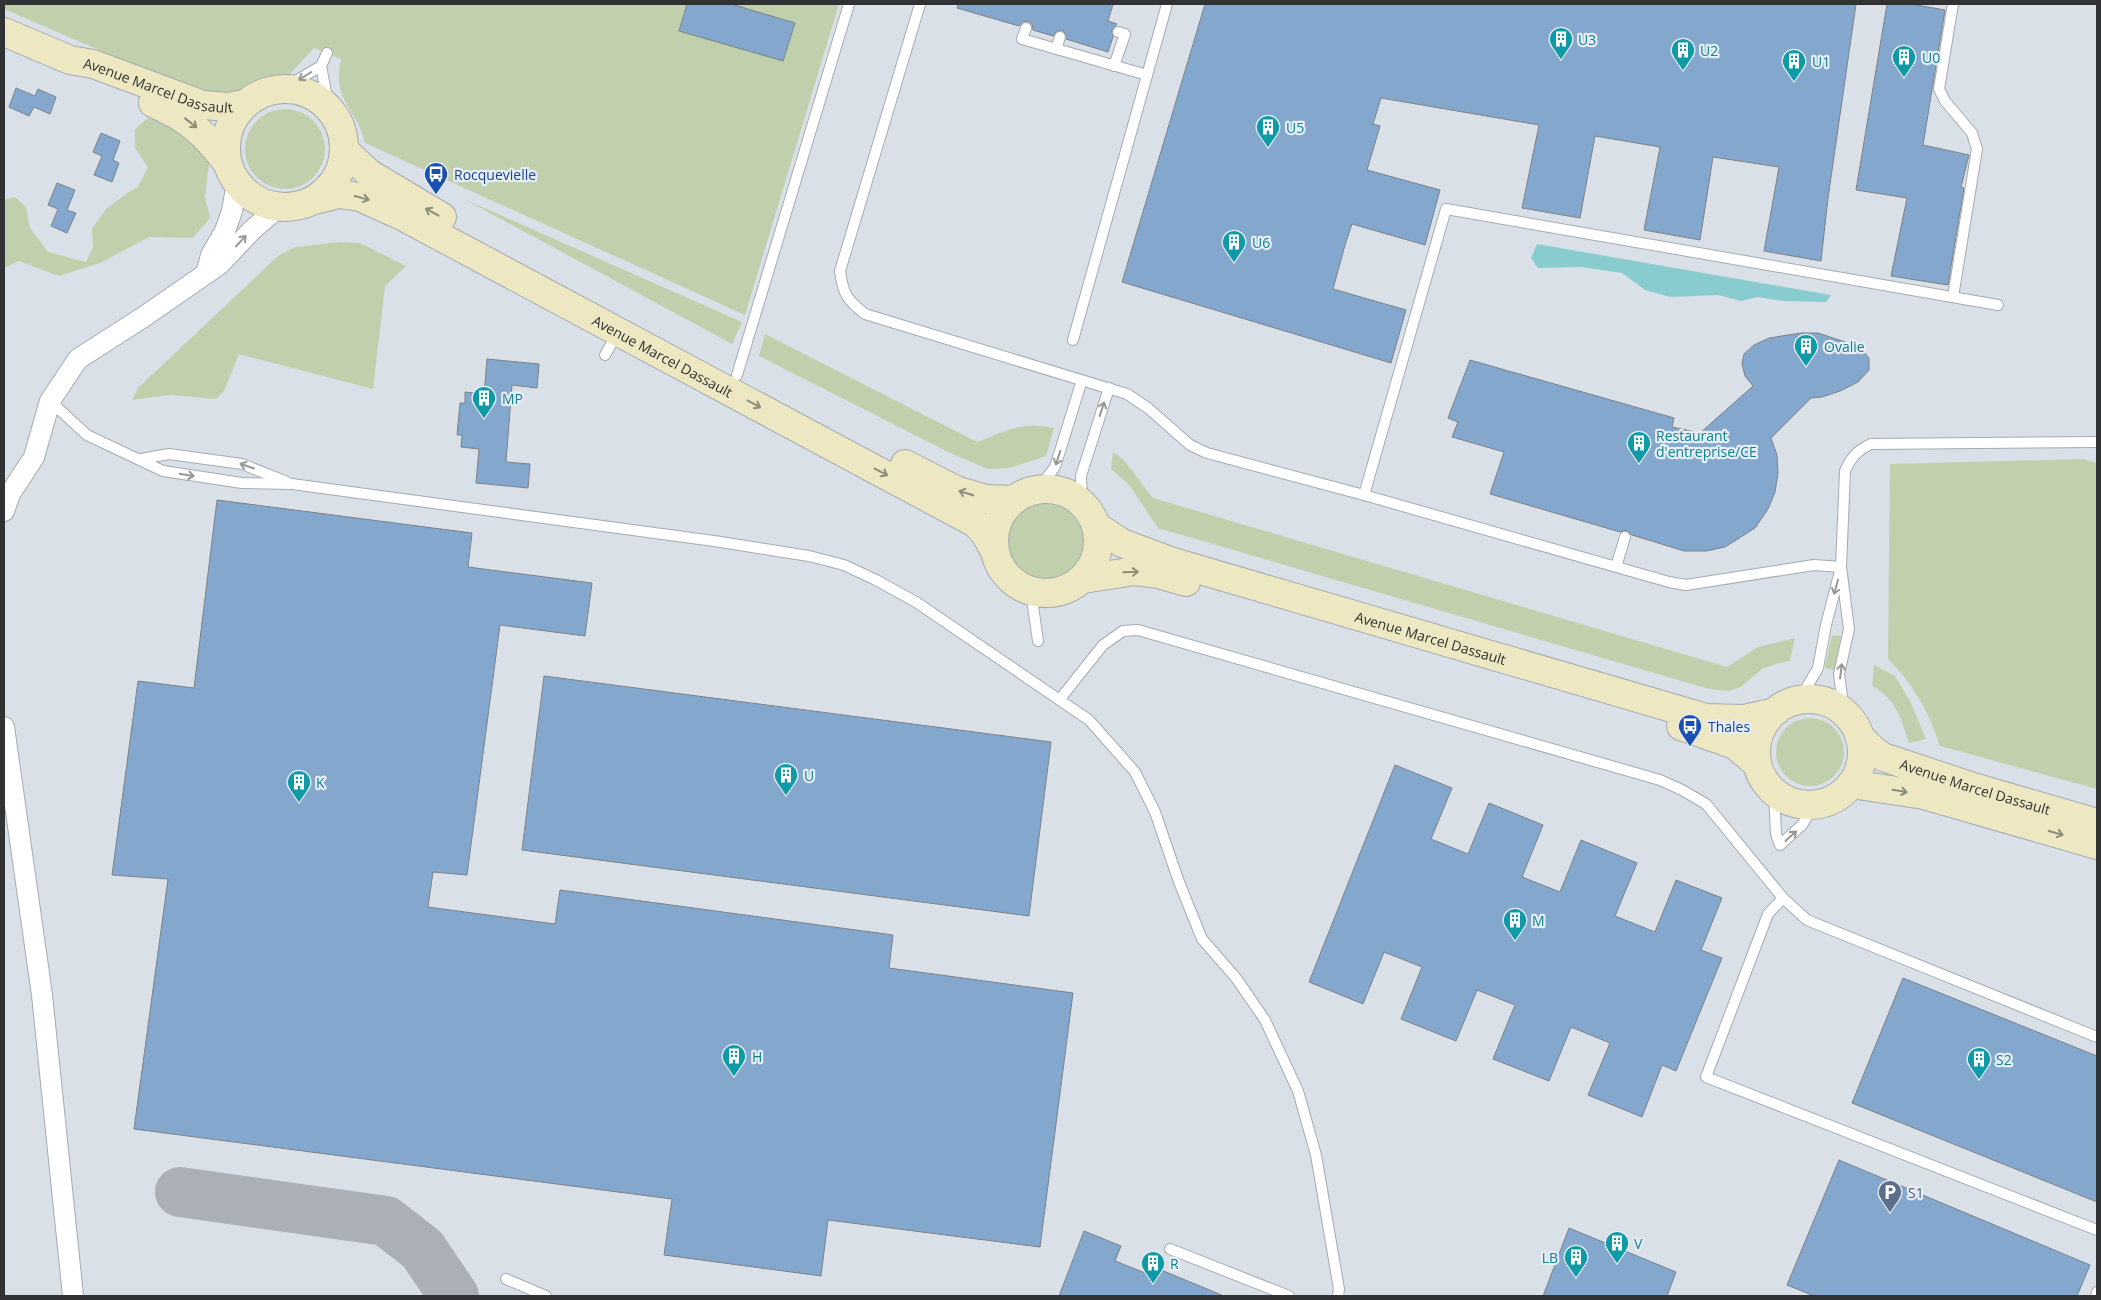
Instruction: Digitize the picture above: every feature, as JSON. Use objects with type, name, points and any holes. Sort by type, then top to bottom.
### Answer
[{"type":"main road","name":"Avenue Marcel Dassault","points":[[4,32],[70,60],[93,64],[203,105],[228,107],[244,104]]},
{"type":"main road","name":"Avenue Marcel Dassault","points":[[70,60],[87,73],[185,119],[204,134],[232,173]]},
{"type":"main road","points":[[282,89],[307,93],[329,108],[343,135],[344,150],[342,165],[336,179],[326,191],[303,205],[279,207],[256,199],[232,173],[225,147],[228,131],[234,116],[244,104],[268,91],[282,89]]},
{"type":"main road","name":"Avenue Marcel Dassault","points":[[344,150],[370,174],[426,208],[958,491],[986,499],[1026,495]]},
{"type":"main road","name":"Avenue Marcel Dassault","points":[[314,200],[339,194],[360,197],[374,202],[975,523],[984,532],[994,550]]},
{"type":"main road","points":[[1053,490],[1069,494],[1082,503],[1090,514],[1096,526],[1099,540],[1097,554],[1092,567],[1083,579],[1074,586],[1060,592],[1046,594],[1031,592],[1018,586],[998,564],[994,550],[997,522],[1004,510],[1026,495],[1053,490]]},
{"type":"main road","name":"Avenue Marcel Dassault","points":[[1096,526],[1122,543],[1173,562],[1706,718],[1744,719],[1772,713]]},
{"type":"main road","name":"Avenue Marcel Dassault","points":[[1083,579],[1135,571],[1159,574],[1698,731],[1735,745],[1757,764]]},
{"type":"main road","points":[[1815,699],[1831,704],[1844,712],[1853,723],[1859,736],[1862,752],[1859,769],[1852,784],[1835,798],[1814,805],[1786,800],[1774,793],[1763,780],[1757,764],[1756,745],[1761,728],[1772,713],[1784,705],[1799,700],[1815,699]]},
{"type":"main road","name":"Avenue Marcel Dassault","points":[[1859,736],[1873,750],[1884,757],[1973,787],[2097,824]]},
{"type":"main road","name":"Avenue Marcel Dassault","points":[[1852,784],[1924,795],[2097,845]]},
{"type":"street","points":[[206,274],[211,254],[225,231],[232,211],[232,173]]},
{"type":"street","points":[[4,511],[10,494],[34,457],[50,400],[78,359],[220,264],[252,230],[279,207]]},
{"type":"street","points":[[4,727],[42,994],[73,1296]]},
{"type":"lane","points":[[737,374],[849,4]]},
{"type":"lane","points":[[920,4],[840,271],[842,290],[851,303],[865,314],[1127,394],[1148,408],[1175,434],[1190,445],[1207,453],[1364,495],[1616,567],[1686,585],[1814,565],[1841,567]]},
{"type":"lane","points":[[1072,340],[1167,4]]},
{"type":"lane","points":[[1953,4],[1939,89],[1945,101],[1972,133],[1977,149],[1953,297]]},
{"type":"lane","points":[[1026,28],[1022,39],[1147,75]]},
{"type":"lane","points":[[1114,66],[1124,34],[1118,32]]},
{"type":"lane","points":[[1056,49],[1060,38]]},
{"type":"lane","points":[[282,89],[321,66],[327,53]]},
{"type":"lane","points":[[321,66],[329,108]]},
{"type":"lane","points":[[1364,495],[1446,209],[1998,305]]},
{"type":"lane","points":[[605,355],[618,331]]},
{"type":"lane","points":[[1026,495],[1055,467],[1082,380]]},
{"type":"lane","points":[[1082,503],[1081,476],[1109,388]]},
{"type":"lane","points":[[50,400],[87,435],[163,471],[242,483],[292,484],[714,541],[809,556],[844,565],[916,602],[1090,720],[1135,772],[1155,812],[1178,882],[1202,938],[1236,978],[1265,1020],[1298,1091],[1316,1155],[1339,1289],[1338,1296]]},
{"type":"lane","points":[[1844,712],[1839,674],[1848,629],[1841,567],[1846,471],[1849,462],[1862,448],[1872,444],[2097,442]]},
{"type":"lane","points":[[141,459],[169,454],[242,464],[292,484]]},
{"type":"lane","points":[[1616,567],[1625,537]]},
{"type":"lane","points":[[1799,700],[1818,668],[1826,625],[1841,567]]},
{"type":"lane","points":[[1031,592],[1038,641]]},
{"type":"lane","points":[[1060,700],[1103,645],[1123,631],[1138,630],[1660,780],[1706,804],[1783,898],[1807,920],[2097,1037]]},
{"type":"lane","points":[[1774,793],[1776,834],[1780,844],[1802,825],[1814,805]]},
{"type":"lane","points":[[1783,898],[1768,914],[1706,1076],[2097,1230]]},
{"type":"lane","points":[[1170,1249],[1289,1296]]},
{"type":"lane","points":[[506,1279],[546,1296]]},
{"type":"lane","points":[[2096,1296],[2097,1292]]},
{"type":"green space","points":[[4,4],[839,4],[745,315],[365,143],[339,84],[341,59],[314,48],[289,75],[259,78],[235,94],[212,99],[4,9]]},
{"type":"green space","points":[[285,109],[300,112],[313,121],[322,134],[325,149],[322,164],[313,177],[300,186],[285,189],[270,186],[257,177],[248,164],[245,149],[248,134],[257,121],[270,112]]},
{"type":"green space","points":[[153,114],[198,139],[209,164],[205,197],[210,218],[193,238],[149,237],[100,263],[59,276],[19,261],[4,268],[4,200],[15,197],[26,207],[30,228],[48,252],[86,262],[93,247],[92,229],[106,209],[138,187],[148,167],[135,148],[135,129]]},
{"type":"green space","points":[[464,199],[742,322],[732,344]]},
{"type":"green space","points":[[339,242],[360,243],[406,266],[385,286],[373,389],[239,354],[224,391],[216,399],[170,395],[132,400],[138,388],[279,255],[296,247]]},
{"type":"green space","points":[[765,334],[977,442],[1023,426],[1054,428],[1046,456],[1010,468],[988,469],[950,453],[759,356]]},
{"type":"green space","points":[[1113,452],[1123,459],[1153,498],[1727,667],[1758,647],[1795,638],[1790,661],[1762,669],[1741,687],[1728,691],[1709,689],[1158,528],[1129,485],[1111,469]]},
{"type":"green space","points":[[2083,459],[2097,463],[2097,789],[1940,746],[1931,722],[1919,699],[1905,678],[1888,659],[1890,464]]},
{"type":"green space","points":[[1039,504],[1053,504],[1067,510],[1078,521],[1082,527],[1084,542],[1082,557],[1073,569],[1061,578],[1039,580],[1025,574],[1014,563],[1008,549],[1008,535],[1014,521],[1025,510]]},
{"type":"green space","points":[[1832,635],[1841,636],[1834,670],[1825,668]]},
{"type":"green space","points":[[1874,665],[1895,676],[1911,703],[1926,739],[1909,743],[1900,717],[1892,703],[1872,685]]},
{"type":"green space","points":[[1810,718],[1823,720],[1834,728],[1842,739],[1844,752],[1842,765],[1834,776],[1823,784],[1810,786],[1797,784],[1786,776],[1778,765],[1776,752],[1778,739],[1786,728],[1797,720]]},
{"type":"water","points":[[1537,244],[1831,295],[1826,302],[1782,301],[1758,297],[1741,301],[1718,295],[1670,297],[1645,290],[1622,273],[1581,267],[1538,268],[1531,258]]},
{"type":"building","points":[[687,4],[731,4],[795,23],[783,61],[679,31]]},
{"type":"building","points":[[958,4],[1113,4],[1108,21],[1117,24],[1112,30],[1113,37],[1108,52],[1066,39],[1065,33],[1062,30],[1056,32],[1053,36],[1033,30],[1032,24],[1028,21],[1022,22],[1019,26],[957,8]]},
{"type":"building","points":[[1205,4],[1856,4],[1828,198],[1821,261],[1764,251],[1779,167],[1713,157],[1700,240],[1644,230],[1660,147],[1595,136],[1580,218],[1522,208],[1539,125],[1381,98],[1373,124],[1380,126],[1367,170],[1440,190],[1425,245],[1352,224],[1345,245],[1333,289],[1406,310],[1391,363],[1122,282]]},
{"type":"building","name":"U0","points":[[1887,4],[1911,4],[1945,10],[1923,145],[1969,155],[1961,187],[1964,188],[1948,285],[1891,276],[1907,198],[1856,190]]},
{"type":"building","points":[[16,88],[35,96],[38,89],[56,97],[50,114],[34,107],[29,116],[9,107]]},
{"type":"building","points":[[101,133],[120,141],[113,160],[119,163],[112,182],[94,175],[102,156],[93,152]]},
{"type":"building","points":[[57,183],[75,190],[67,210],[76,213],[67,233],[51,226],[58,209],[48,205]]},
{"type":"building","name":"Restaurant d'entreprise/CE","points":[[1801,333],[1818,333],[1851,344],[1863,351],[1869,358],[1869,370],[1858,382],[1840,391],[1822,397],[1811,398],[1771,438],[1777,455],[1778,473],[1775,492],[1768,509],[1755,528],[1725,547],[1706,551],[1684,551],[1632,535],[1626,530],[1620,532],[1490,494],[1504,452],[1452,437],[1458,422],[1448,418],[1470,360],[1674,418],[1672,427],[1700,433],[1753,386],[1745,376],[1742,364],[1744,354],[1754,345],[1769,338]]},
{"type":"building","name":"MP","points":[[487,359],[539,364],[537,388],[512,385],[506,462],[530,464],[528,488],[476,483],[479,449],[461,447],[462,435],[457,435],[460,403],[465,403],[465,392],[484,394]]},
{"type":"building","points":[[217,500],[472,533],[468,567],[592,583],[585,636],[500,625],[467,875],[433,872],[428,907],[555,924],[560,890],[893,935],[889,968],[1073,993],[1040,1247],[828,1220],[821,1276],[664,1255],[672,1199],[134,1129],[168,879],[112,875],[138,681],[194,688]]},
{"type":"building","name":"U","points":[[544,676],[1051,742],[1029,916],[522,850]]},
{"type":"building","name":"M","points":[[1395,765],[1452,788],[1431,839],[1468,854],[1489,803],[1543,825],[1522,877],[1560,892],[1581,840],[1637,863],[1615,916],[1655,932],[1676,880],[1722,898],[1701,950],[1722,958],[1676,1071],[1662,1065],[1642,1117],[1588,1095],[1610,1043],[1571,1027],[1549,1081],[1493,1059],[1515,1005],[1477,990],[1456,1041],[1401,1019],[1422,967],[1384,952],[1363,1004],[1309,982]]},
{"type":"building","name":"S2","points":[[1903,978],[2097,1056],[2097,1202],[1852,1103]]},
{"type":"building","name":"S1","points":[[1839,1160],[2090,1265],[2077,1296],[1814,1296],[1787,1285]]},
{"type":"building","points":[[1569,1228],[1676,1272],[1667,1296],[1543,1296]]},
{"type":"building","points":[[1084,1231],[1121,1246],[1115,1261],[1158,1278],[1161,1270],[1224,1296],[1059,1296]]},
{"type":"taxiway","points":[[180,1192],[386,1221],[422,1249],[454,1296]]},
{"type":"place","name":"U3","points":[[1561,60]]},
{"type":"place","name":"U2","points":[[1683,71]]},
{"type":"place","name":"U0","points":[[1904,78]]},
{"type":"place","name":"U1","points":[[1794,82]]},
{"type":"place","name":"U5","points":[[1268,148]]},
{"type":"place","name":"Rocquevielle","points":[[436,195]]},
{"type":"place","name":"U6","points":[[1234,263]]},
{"type":"place","name":"Ovalie","points":[[1806,367]]},
{"type":"place","name":"MP","points":[[484,419]]},
{"type":"place","name":"Restaurant d'entreprise/CE","points":[[1639,464]]},
{"type":"place","name":"Thales","points":[[1690,747]]},
{"type":"place","name":"U","points":[[786,796]]},
{"type":"place","name":"K","points":[[299,803]]},
{"type":"place","name":"M","points":[[1515,941]]},
{"type":"place","name":"H","points":[[734,1077]]},
{"type":"place","name":"S2","points":[[1979,1080]]},
{"type":"place","name":"S1","points":[[1890,1213]]},
{"type":"place","name":"V","points":[[1617,1264]]},
{"type":"place","name":"LB","points":[[1576,1278]]},
{"type":"place","name":"R","points":[[1153,1284]]}]
